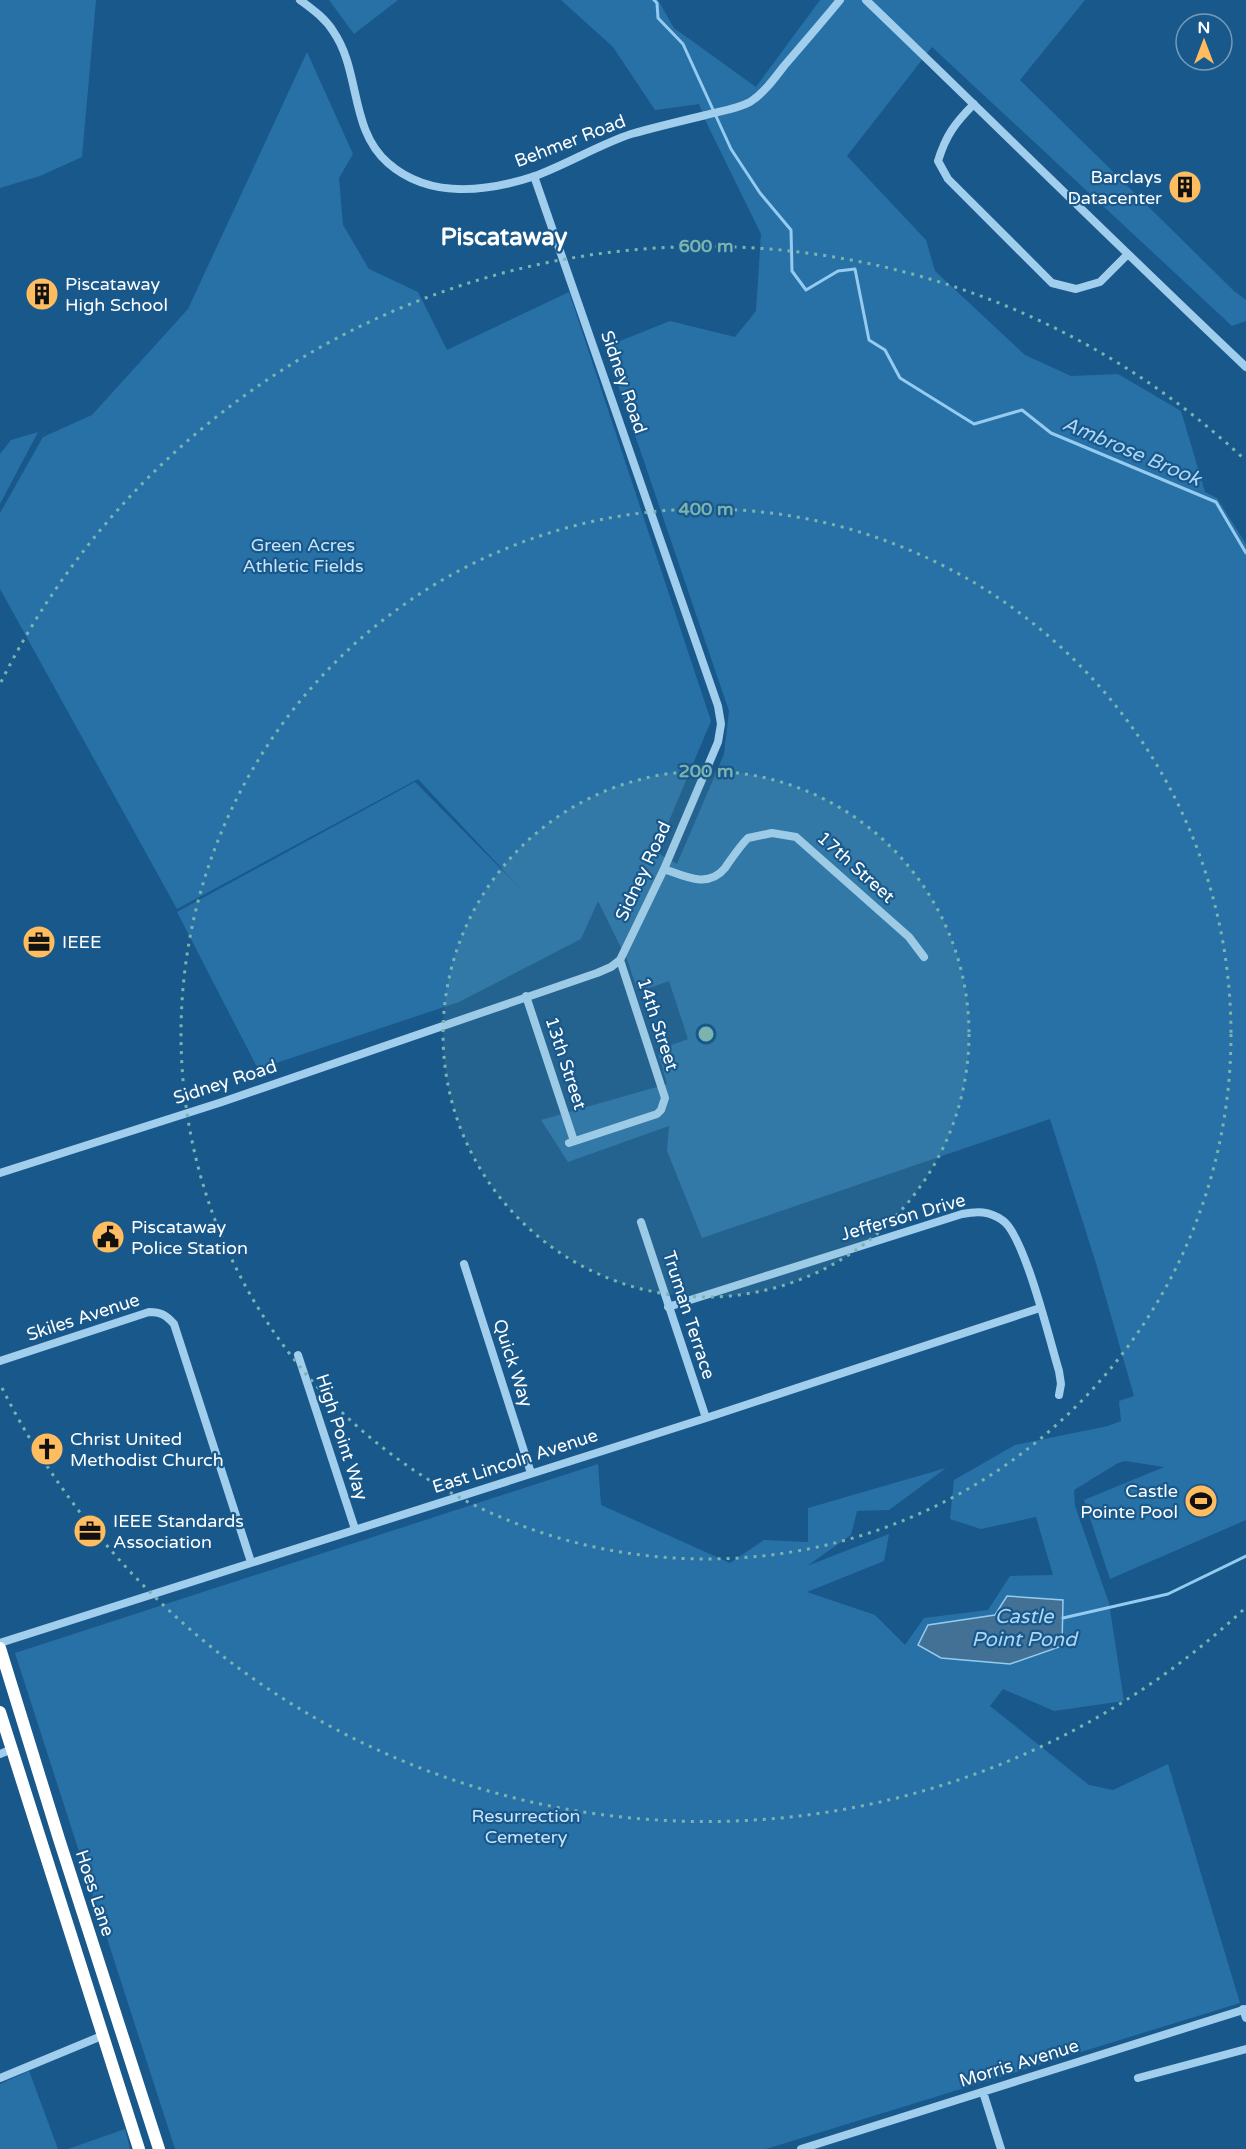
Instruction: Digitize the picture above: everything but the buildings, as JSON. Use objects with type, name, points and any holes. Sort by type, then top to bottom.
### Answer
[{"type":"highway","name":"Hoes Lane","points":[[0,1647],[159,2149]]},
{"type":"highway","name":"Hoes Lane","points":[[0,1712],[6,1751],[104,2035],[139,2149]]},
{"type":"street","name":"Behmer Road","points":[[300,0],[333,31],[344,51],[362,123],[378,152],[392,166],[410,178],[442,188],[480,189],[534,176],[631,134],[721,112],[744,104],[758,96],[840,0]]},
{"type":"street","points":[[866,0],[1127,255],[1246,367]]},
{"type":"street","points":[[974,104],[955,123],[945,139],[938,161],[948,179],[1052,283],[1076,289],[1100,282],[1127,255]]},
{"type":"street","name":"Sidney Road","points":[[0,1173],[222,1102],[597,973],[620,960],[664,868],[718,742],[721,724],[718,706],[534,176]]},
{"type":"street","name":"17th Street","points":[[664,868],[687,878],[708,879],[723,870],[748,838],[772,833],[796,837],[909,937],[924,957]]},
{"type":"street","name":"14th Street","points":[[572,1142],[657,1114],[661,1110],[664,1098],[620,960]]},
{"type":"street","name":"13th Street","points":[[526,996],[572,1142]]},
{"type":"street","name":"Jefferson Drive","points":[[668,1307],[962,1214],[985,1211],[1004,1220],[1020,1244],[1059,1371],[1061,1384],[1059,1395]]},
{"type":"street","name":"Truman Terrace","points":[[641,1222],[706,1418]]},
{"type":"street","name":"Quick Way","points":[[464,1264],[531,1473]]},
{"type":"street","name":"East Lincoln Avenue","points":[[0,1643],[706,1418],[1040,1308]]},
{"type":"street","name":"Skiles Avenue","points":[[0,1361],[149,1312],[159,1312],[168,1317],[174,1324],[251,1562]]},
{"type":"street","name":"High Point Way","points":[[298,1355],[355,1529]]},
{"type":"street","name":"Morris Avenue","points":[[801,2149],[1245,2012]]},
{"type":"street","points":[[0,2078],[104,2035]]},
{"type":"street","points":[[1138,2078],[1246,2049]]},
{"type":"street","points":[[983,2092],[1001,2149]]},
{"type":"green space","points":[[0,0],[96,0],[82,157],[40,176],[0,188]]},
{"type":"green space","points":[[329,0],[398,0],[354,34]]},
{"type":"green space","points":[[561,0],[658,0],[674,28],[756,87],[820,0],[1085,0],[1020,80],[1234,291],[1246,300],[1246,321],[1232,326],[932,47],[847,156],[926,240],[935,271],[1025,355],[1071,376],[1118,374],[1181,411],[1205,492],[1217,498],[1246,544],[1246,1520],[1110,1579],[1084,1500],[1164,1467],[1125,1461],[1074,1490],[1075,1506],[1109,1603],[1124,1701],[1054,1711],[1003,1689],[990,1706],[1089,1785],[1113,1790],[1168,1764],[1240,2003],[766,2149],[175,2149],[15,1653],[598,1464],[601,1505],[730,1563],[764,1540],[808,1542],[808,1508],[946,1468],[889,1510],[857,1511],[851,1535],[807,1566],[889,1534],[884,1561],[807,1592],[875,1615],[905,1645],[924,1618],[988,1610],[1010,1576],[1053,1575],[1036,1517],[981,1529],[950,1519],[954,1480],[1015,1445],[1108,1426],[1121,1421],[1119,1401],[1134,1396],[1095,1260],[1050,1119],[702,1238],[667,1151],[669,1126],[568,1162],[541,1120],[667,1084],[658,1052],[688,1039],[669,981],[644,990],[637,989],[628,962],[598,901],[581,939],[459,1002],[258,1069],[177,912],[415,782],[523,891],[418,779],[177,909],[0,589],[0,513],[43,437],[92,415],[188,309],[307,52],[353,154],[339,178],[343,225],[369,269],[418,292],[447,350],[569,292],[711,721],[656,852],[677,864],[724,754],[729,711],[605,347],[670,321],[735,337],[756,311],[761,234],[699,104],[655,110],[613,47]]},
{"type":"green space","points":[[38,432],[0,504],[0,454],[11,440]]},
{"type":"green space","points":[[29,2071],[58,2149],[0,2149],[0,2084]]},
{"type":"green space","points":[[125,2129],[130,2149],[68,2149]]},
{"type":"water","name":"Castle Point Pond","points":[[1007,1596],[1063,1600],[1062,1646],[1010,1664],[941,1658],[918,1645],[928,1625],[995,1615]]},
{"type":"waterway","name":"Ambrose Brook","points":[[654,0],[657,3],[658,18],[683,44],[731,149],[760,193],[791,230],[792,271],[806,290],[838,271],[855,269],[869,340],[885,350],[900,378],[974,424],[1022,410],[1051,433],[1216,502],[1246,553]]},
{"type":"waterway","name":"Ambrose Brook","points":[[1063,1618],[1168,1594],[1246,1556]]},
{"type":"place","name":"Barclays Datacenter","points":[[1185,187]]},
{"type":"place","name":"Piscataway High School","points":[[42,294]]},
{"type":"place","name":"IEEE","points":[[39,942]]},
{"type":"place","name":"Piscataway Police Station","points":[[108,1237]]},
{"type":"place","name":"Christ United Methodist Church","points":[[47,1449]]},
{"type":"place","name":"Castle Pointe Pool","points":[[1201,1501]]},
{"type":"place","name":"IEEE Standards Association","points":[[90,1531]]},
{"type":"district","name":"Piscataway","points":[[504,237]]},
{"type":"park label","name":"Green Acres Athletic Fields","points":[[303,555]]},
{"type":"park label","name":"Resurrection Cemetery","points":[[526,1826]]}]
